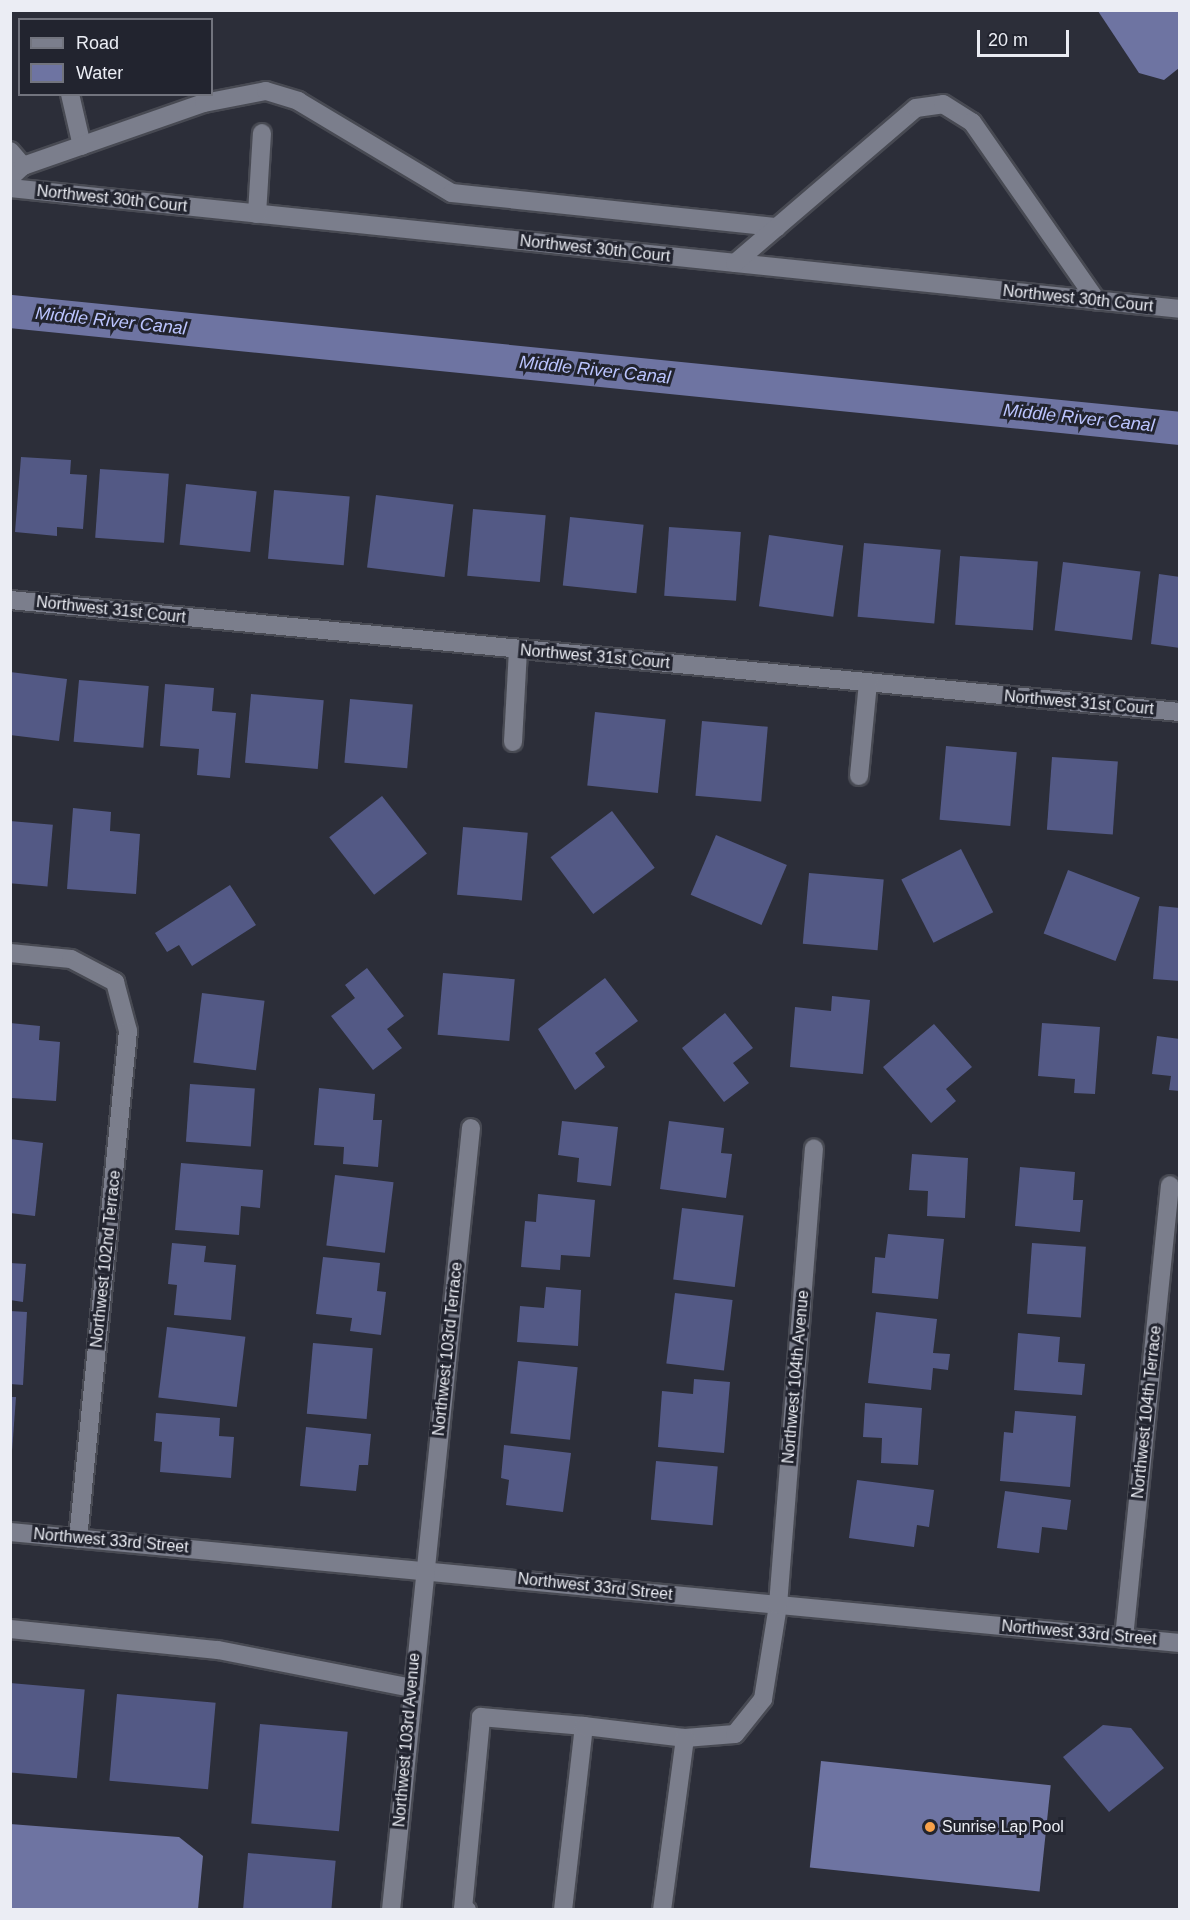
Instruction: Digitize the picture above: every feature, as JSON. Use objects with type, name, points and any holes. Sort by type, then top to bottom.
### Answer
[{"type":"street","points":[[10,151],[17,172],[82,146],[204,103],[266,91],[298,100],[452,193],[777,227]]},
{"type":"street","points":[[70,96],[82,146]]},
{"type":"street","points":[[735,263],[916,108],[943,104],[972,122],[1097,301]]},
{"type":"street","points":[[257,214],[262,133]]},
{"type":"street","name":"Northwest 30th Court","points":[[10,188],[1179,309]]},
{"type":"street","name":"Northwest 31st Court","points":[[10,600],[1179,712]]},
{"type":"street","points":[[513,742],[518,650]]},
{"type":"street","points":[[859,776],[868,683]]},
{"type":"street","name":"Northwest 102nd Terrace","points":[[10,953],[71,959],[115,982],[128,1031],[78,1539]]},
{"type":"street","name":"Northwest 103rd Terrace","points":[[424,1570],[471,1128]]},
{"type":"street","name":"Northwest 104th Avenue","points":[[467,1910],[463,1909],[480,1717],[685,1738],[735,1734],[763,1699],[778,1605],[814,1148]]},
{"type":"street","name":"Northwest 104th Terrace","points":[[1124,1638],[1170,1185]]},
{"type":"street","name":"Northwest 33rd Street","points":[[10,1532],[1179,1643]]},
{"type":"street","name":"Northwest 103rd Avenue","points":[[391,1910],[424,1570]]},
{"type":"street","points":[[10,1629],[218,1650],[411,1688]]},
{"type":"street","points":[[563,1910],[584,1726]]},
{"type":"street","points":[[662,1910],[685,1738]]},
{"type":"water","points":[[1098,11],[1179,11],[1179,68],[1164,80],[1139,73]]},
{"type":"water","name":"Sunrise Lap Pool","points":[[821,1761],[1051,1785],[1040,1892],[810,1867]]},
{"type":"water","points":[[10,1824],[179,1837],[203,1856],[198,1909],[11,1909]]},
{"type":"building","points":[[21,457],[71,460],[70,474],[87,475],[83,529],[57,527],[57,536],[15,532]]},
{"type":"building","points":[[100,469],[169,474],[164,543],[95,538]]},
{"type":"building","points":[[186,484],[257,491],[250,552],[180,545]]},
{"type":"building","points":[[274,490],[350,497],[344,565],[268,559]]},
{"type":"building","points":[[376,495],[453,505],[445,577],[367,567]]},
{"type":"building","points":[[473,509],[546,515],[540,582],[467,576]]},
{"type":"building","points":[[570,517],[644,525],[636,593],[563,586]]},
{"type":"building","points":[[669,527],[741,532],[736,601],[664,596]]},
{"type":"building","points":[[769,535],[843,545],[833,617],[759,606]]},
{"type":"building","points":[[864,543],[941,550],[934,623],[858,617]]},
{"type":"building","points":[[960,556],[1038,561],[1033,630],[955,625]]},
{"type":"building","points":[[1063,562],[1140,572],[1132,640],[1055,630]]},
{"type":"building","points":[[1159,574],[1180,577],[1180,648],[1151,644]]},
{"type":"building","points":[[10,672],[67,679],[59,741],[10,735]]},
{"type":"building","points":[[79,680],[149,686],[143,748],[74,742]]},
{"type":"building","points":[[165,684],[214,688],[212,711],[236,713],[230,778],[197,775],[199,749],[160,746]]},
{"type":"building","points":[[251,694],[324,700],[318,769],[245,763]]},
{"type":"building","points":[[350,699],[413,704],[407,768],[344,763]]},
{"type":"building","points":[[595,712],[666,719],[658,793],[587,786]]},
{"type":"building","points":[[702,721],[768,727],[761,801],[695,796]]},
{"type":"building","points":[[946,746],[1017,752],[1010,826],[940,820]]},
{"type":"building","points":[[1052,757],[1118,762],[1113,834],[1047,830]]},
{"type":"building","points":[[382,796],[427,854],[374,895],[329,837]]},
{"type":"building","points":[[73,808],[111,812],[110,831],[140,834],[136,894],[67,889]]},
{"type":"building","points":[[612,811],[655,868],[593,914],[551,857]]},
{"type":"building","points":[[10,821],[53,825],[47,887],[10,883]]},
{"type":"building","points":[[463,827],[528,833],[522,900],[457,895]]},
{"type":"building","points":[[716,835],[787,865],[761,925],[691,895]]},
{"type":"building","points":[[961,849],[993,912],[934,943],[901,879]]},
{"type":"building","points":[[1068,870],[1140,898],[1116,961],[1044,933]]},
{"type":"building","points":[[809,873],[884,880],[878,950],[803,944]]},
{"type":"building","points":[[230,885],[256,925],[192,966],[179,945],[167,952],[155,933]]},
{"type":"building","points":[[1159,906],[1180,908],[1180,981],[1153,979]]},
{"type":"building","points":[[367,968],[404,1016],[387,1029],[402,1048],[373,1070],[331,1016],[355,998],[345,985]]},
{"type":"building","points":[[443,973],[515,979],[509,1041],[438,1035]]},
{"type":"building","points":[[605,978],[638,1021],[595,1053],[605,1067],[575,1090],[538,1029]]},
{"type":"building","points":[[202,993],[265,1001],[256,1070],[193,1062]]},
{"type":"building","points":[[832,996],[870,1000],[863,1074],[790,1067],[795,1007],[831,1011]]},
{"type":"building","points":[[725,1013],[753,1048],[733,1063],[749,1083],[724,1102],[682,1048]]},
{"type":"building","points":[[10,1023],[40,1026],[39,1040],[60,1042],[56,1101],[12,1098]]},
{"type":"building","points":[[1042,1023],[1100,1027],[1095,1094],[1074,1093],[1075,1079],[1038,1076]]},
{"type":"building","points":[[934,1024],[972,1067],[946,1089],[956,1101],[931,1123],[883,1067]]},
{"type":"building","points":[[1157,1036],[1180,1039],[1180,1091],[1169,1090],[1171,1076],[1152,1074]]},
{"type":"building","points":[[190,1084],[255,1089],[251,1146],[186,1142]]},
{"type":"building","points":[[319,1088],[375,1094],[373,1120],[382,1120],[378,1167],[343,1164],[344,1147],[314,1145]]},
{"type":"building","points":[[562,1121],[618,1127],[611,1186],[577,1182],[579,1158],[558,1155]]},
{"type":"building","points":[[669,1121],[724,1128],[721,1153],[732,1154],[726,1198],[660,1189]]},
{"type":"building","points":[[10,1139],[43,1143],[35,1216],[10,1213]]},
{"type":"building","points":[[912,1154],[968,1158],[965,1218],[927,1216],[928,1191],[909,1190]]},
{"type":"building","points":[[181,1163],[263,1170],[260,1208],[241,1206],[239,1235],[175,1230]]},
{"type":"building","points":[[1020,1167],[1075,1172],[1073,1200],[1083,1200],[1080,1232],[1015,1226]]},
{"type":"building","points":[[335,1175],[394,1182],[385,1253],[326,1245]]},
{"type":"building","points":[[538,1194],[595,1200],[590,1257],[561,1255],[560,1270],[521,1267],[525,1221],[536,1222]]},
{"type":"building","points":[[682,1208],[744,1216],[735,1287],[673,1279]]},
{"type":"building","points":[[888,1234],[944,1239],[938,1299],[872,1293],[875,1257],[885,1258]]},
{"type":"building","points":[[172,1243],[206,1246],[204,1262],[236,1265],[231,1320],[174,1315],[177,1285],[168,1284]]},
{"type":"building","points":[[1032,1243],[1086,1247],[1081,1318],[1027,1314]]},
{"type":"building","points":[[323,1257],[380,1263],[377,1291],[386,1292],[381,1335],[350,1331],[352,1318],[316,1314]]},
{"type":"building","points":[[10,1263],[26,1264],[23,1302],[10,1300]]},
{"type":"building","points":[[546,1287],[581,1290],[578,1346],[517,1342],[520,1306],[544,1308]]},
{"type":"building","points":[[675,1293],[733,1300],[724,1371],[666,1363]]},
{"type":"building","points":[[10,1311],[27,1312],[23,1385],[10,1384]]},
{"type":"building","points":[[876,1312],[937,1319],[933,1353],[950,1354],[948,1370],[933,1368],[931,1390],[868,1383]]},
{"type":"building","points":[[167,1327],[245,1337],[237,1407],[158,1397]]},
{"type":"building","points":[[1018,1333],[1060,1337],[1058,1362],[1085,1364],[1082,1395],[1014,1390]]},
{"type":"building","points":[[313,1343],[373,1348],[367,1419],[307,1414]]},
{"type":"building","points":[[518,1361],[578,1367],[570,1440],[510,1434]]},
{"type":"building","points":[[694,1379],[730,1382],[724,1453],[658,1447],[662,1391],[693,1394]]},
{"type":"building","points":[[10,1397],[16,1397],[12,1451],[10,1451]]},
{"type":"building","points":[[865,1403],[922,1408],[918,1465],[881,1463],[882,1438],[863,1437]]},
{"type":"building","points":[[1015,1411],[1076,1416],[1070,1487],[1000,1481],[1004,1432],[1013,1433]]},
{"type":"building","points":[[156,1413],[220,1418],[219,1436],[234,1437],[231,1478],[160,1472],[162,1442],[154,1441]]},
{"type":"building","points":[[306,1427],[371,1434],[368,1465],[359,1465],[356,1491],[300,1486]]},
{"type":"building","points":[[504,1445],[571,1453],[563,1512],[506,1505],[509,1480],[501,1478]]},
{"type":"building","points":[[656,1461],[718,1466],[713,1525],[651,1520]]},
{"type":"building","points":[[857,1480],[934,1490],[929,1527],[917,1525],[914,1547],[849,1538]]},
{"type":"building","points":[[1005,1491],[1071,1500],[1067,1530],[1042,1527],[1039,1553],[997,1548]]},
{"type":"building","points":[[10,1683],[85,1690],[77,1778],[10,1772]]},
{"type":"building","points":[[117,1694],[216,1703],[208,1789],[109,1781]]},
{"type":"building","points":[[260,1724],[348,1732],[339,1831],[251,1824]]},
{"type":"building","points":[[1103,1725],[1131,1728],[1164,1768],[1109,1812],[1063,1757]]},
{"type":"building","points":[[248,1853],[336,1861],[331,1910],[243,1910]]},
{"type":"waterway","name":"Middle River Canal","points":[[10,311],[1180,428]]},
{"type":"place","name":"Sunrise Lap Pool","points":[[930,1827]]}]
